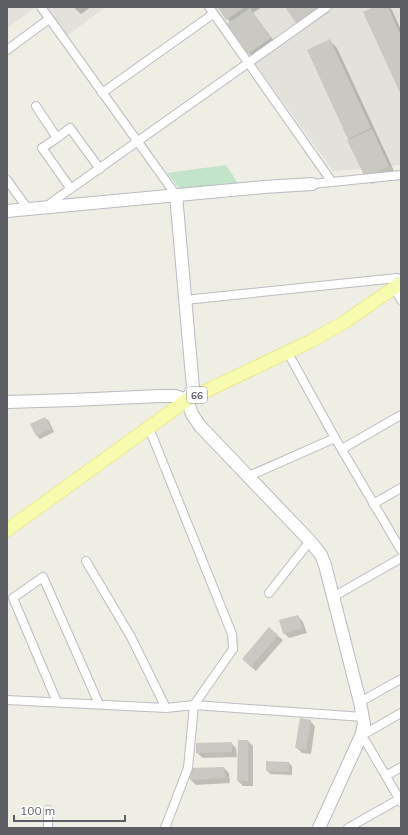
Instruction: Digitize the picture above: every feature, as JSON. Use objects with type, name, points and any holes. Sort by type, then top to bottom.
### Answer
[{"type":"main road","name":"66","points":[[7,530],[187,400],[311,341],[343,323],[399,284]]},
{"type":"street","points":[[41,7],[176,195],[193,388],[187,400],[192,414],[200,426],[310,541],[321,555],[325,565],[360,702],[364,724],[319,828]]},
{"type":"street","points":[[47,207],[327,7]]},
{"type":"street","points":[[102,93],[211,10],[332,182]]},
{"type":"street","points":[[7,50],[50,19]]},
{"type":"street","points":[[36,106],[57,138]]},
{"type":"street","points":[[71,189],[42,148],[70,128],[100,169]]},
{"type":"street","points":[[7,211],[401,175]]},
{"type":"street","points":[[7,180],[28,209]]},
{"type":"street","points":[[185,300],[397,278],[401,300]]},
{"type":"street","points":[[288,353],[335,438],[401,550]]},
{"type":"street","points":[[7,402],[160,396],[175,396],[187,400]]},
{"type":"street","points":[[342,450],[401,415]]},
{"type":"street","points":[[149,428],[232,634],[233,649],[194,705],[188,768],[165,828]]},
{"type":"street","points":[[249,476],[335,438]]},
{"type":"street","points":[[373,504],[401,488]]},
{"type":"street","points":[[270,593],[310,541]]},
{"type":"street","points":[[333,597],[401,558]]},
{"type":"street","points":[[86,562],[131,637],[166,708]]},
{"type":"street","points":[[57,702],[13,598],[43,577],[99,704]]},
{"type":"street","points":[[360,702],[401,679]]},
{"type":"street","points":[[7,700],[166,708],[194,705],[363,717]]},
{"type":"street","points":[[360,736],[401,713]]},
{"type":"street","points":[[348,828],[401,800],[366,742],[360,736]]},
{"type":"street","points":[[386,776],[401,767]]},
{"type":"street","points":[[48,810],[48,828]]},
{"type":"shaded area","points":[[7,7],[36,7],[7,28]]},
{"type":"shaded area","points":[[46,7],[106,7],[66,36]]},
{"type":"shaded area","points":[[213,7],[319,7],[248,57]]},
{"type":"shaded area","points":[[333,7],[401,7],[401,165],[333,171],[254,62]]},
{"type":"green space","points":[[226,165],[239,185],[180,189],[167,173]]},
{"type":"building","points":[[218,7],[245,7],[226,20]]},
{"type":"building","points":[[285,7],[319,7],[296,23]]},
{"type":"building","points":[[374,7],[388,7],[401,36],[401,95],[363,12]]},
{"type":"building","points":[[250,8],[271,38],[248,54],[227,24]]},
{"type":"building","points":[[330,39],[371,128],[348,139],[307,50]]},
{"type":"building","points":[[372,129],[389,166],[365,177],[347,140]]},
{"type":"building","points":[[45,417],[51,429],[36,436],[30,424]]},
{"type":"building","points":[[298,615],[302,628],[283,634],[279,620]]},
{"type":"building","points":[[269,627],[278,635],[251,667],[242,659]]},
{"type":"building","points":[[300,718],[311,720],[306,750],[295,748]]},
{"type":"building","points":[[238,740],[248,740],[248,781],[237,781]]},
{"type":"building","points":[[232,742],[232,752],[196,753],[196,743]]},
{"type":"building","points":[[266,761],[289,762],[289,772],[266,771]]},
{"type":"building","points":[[224,767],[225,778],[190,780],[189,768]]}]
